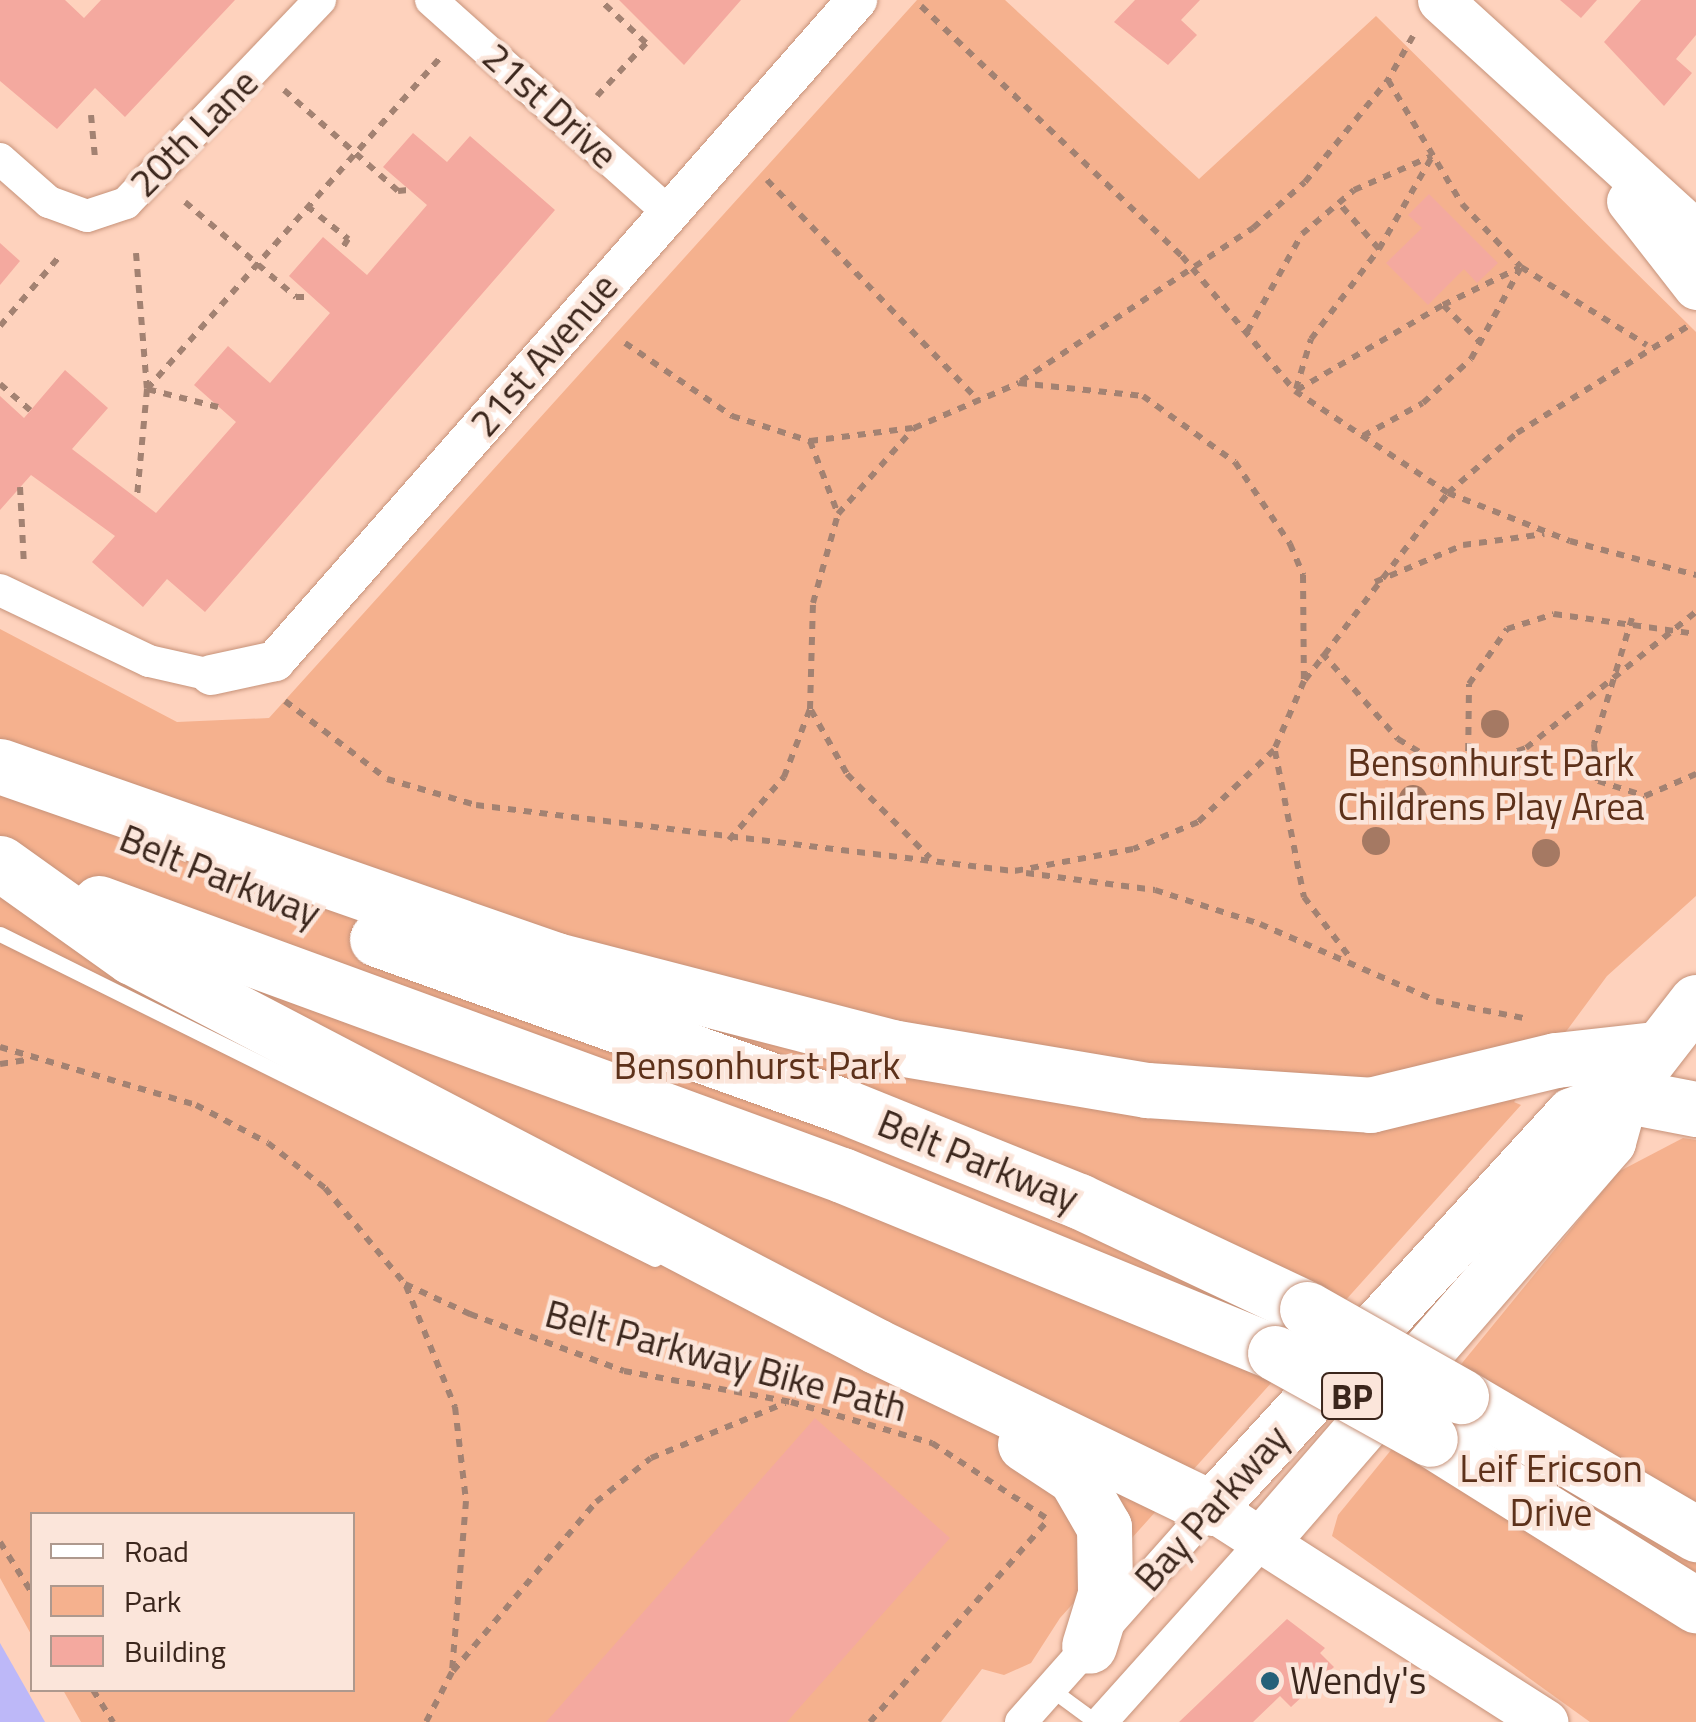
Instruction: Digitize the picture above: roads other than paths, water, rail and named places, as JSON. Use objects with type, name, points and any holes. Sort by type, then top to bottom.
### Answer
[{"type":"highway","points":[[0,766],[556,960],[931,1054],[1146,1090],[1370,1105],[1556,1060],[1654,1049]]},
{"type":"highway","name":"Belt Parkway","points":[[0,780],[154,852],[1079,1201],[1307,1310],[1696,1534]]},
{"type":"highway","points":[[0,861],[132,957],[859,1338],[1210,1508]]},
{"type":"highway","name":"Belt Parkway","points":[[0,861],[152,926],[1052,1256],[1275,1353],[1430,1439],[1696,1605]]},
{"type":"highway","points":[[1623,1095],[1696,1110]]},
{"type":"highway","points":[[859,1338],[1075,1477],[1092,1498],[1107,1561],[1089,1646]]},
{"type":"main road","points":[[1440,0],[1579,136],[1696,233]]},
{"type":"main road","points":[[1579,136],[1693,306]]},
{"type":"main road","name":"Bay Parkway","points":[[1268,1536],[1610,1142],[1623,1095],[1654,1049],[1696,1001]]},
{"type":"main road","name":"Bay Parkway","points":[[1210,1508],[1572,1114],[1623,1095]]},
{"type":"main road","points":[[1210,1508],[1268,1536],[1544,1722]]},
{"type":"street","name":"20th Lane","points":[[0,160],[50,202],[86,216],[126,204],[320,0]]},
{"type":"street","name":"21st Drive","points":[[431,0],[669,213]]},
{"type":"street","name":"21st Avenue","points":[[211,675],[275,662],[857,0]]},
{"type":"street","points":[[0,590],[149,661],[211,675]]},
{"type":"street","name":"Bay Parkway","points":[[1021,1722],[1210,1508]]},
{"type":"street","name":"Bay Parkway","points":[[1098,1722],[1268,1536]]},
{"type":"lane","points":[[0,934],[668,1264]]},
{"type":"lane","points":[[686,1270],[859,1338]]},
{"type":"lane","points":[[1051,1688],[1098,1722]]},
{"type":"place","name":"Wendy's","points":[[1270,1681]]},
{"type":"park label","name":"Bensonhurst Park Childrens Play Area","points":[[1491,784]]},
{"type":"park label","name":"Bensonhurst Park","points":[[757,1066]]},
{"type":"park label","name":"Leif Ericson Drive","points":[[1551,1491]]}]
